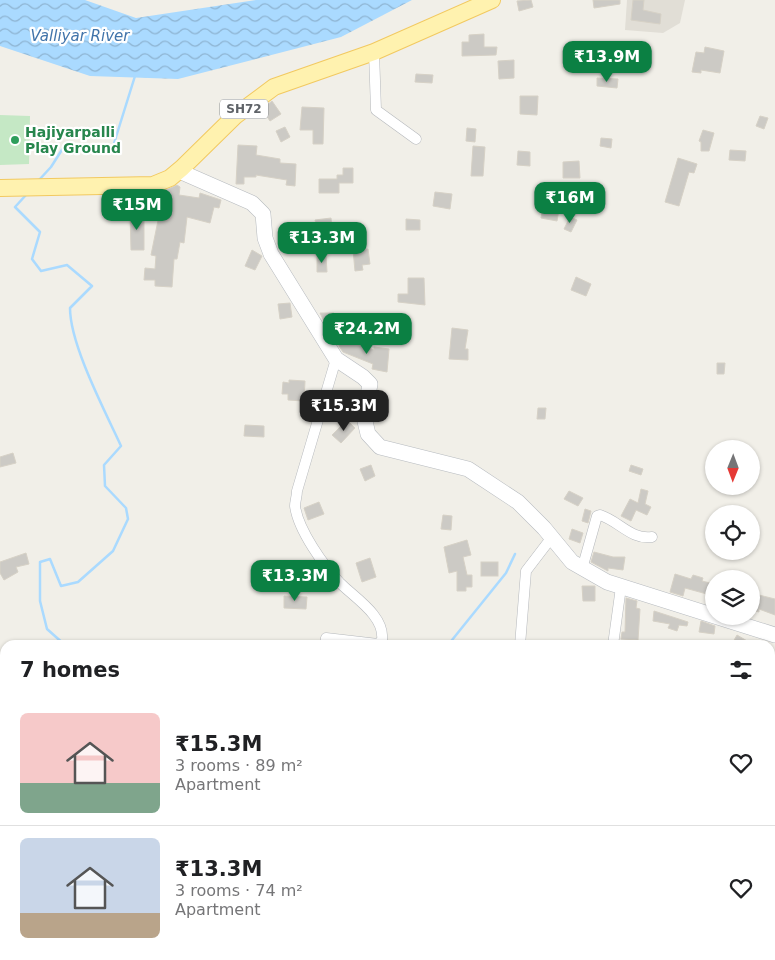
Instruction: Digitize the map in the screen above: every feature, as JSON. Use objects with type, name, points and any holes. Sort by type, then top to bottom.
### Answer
[{"type":"main road","name":"SH72","points":[[0,188],[153,185],[170,178],[179,171],[234,116],[274,87],[374,52],[492,0]]},
{"type":"main road","points":[[179,171],[252,204],[263,214],[265,238],[271,254],[336,359],[370,384],[364,417],[368,434],[380,447],[468,469],[518,502],[552,536],[565,555],[582,569],[621,587],[775,635]]},
{"type":"street","points":[[374,52],[376,110],[408,131],[416,139]]},
{"type":"street","points":[[336,359],[297,491],[295,506],[312,547],[338,582],[371,613],[380,625],[383,634],[382,640]]},
{"type":"street","points":[[582,569],[597,516],[600,515],[612,519],[633,536],[652,537]]},
{"type":"street","points":[[520,640],[526,571],[552,536]]},
{"type":"street","points":[[614,640],[621,587]]},
{"type":"street","points":[[326,640],[326,638],[343,640]]},
{"type":"street","points":[[0,756],[0,814]]},
{"type":"shaded area","points":[[627,0],[685,0],[680,23],[663,33],[625,30]]},
{"type":"green space","name":"Hajiyarpalli Play Ground","points":[[0,115],[30,116],[29,164],[0,165]]},
{"type":"water","name":"Valliyar River","points":[[0,0],[85,0],[136,18],[256,0],[412,0],[341,37],[178,79],[90,76],[0,46]]},
{"type":"building","points":[[531,0],[533,7],[519,11],[517,1]]},
{"type":"building","points":[[593,0],[620,0],[620,4],[594,8]]},
{"type":"building","points":[[633,0],[644,0],[643,10],[661,14],[660,24],[631,20]]},
{"type":"building","points":[[484,34],[484,47],[497,47],[496,55],[462,56],[462,42],[469,42],[469,35]]},
{"type":"building","points":[[705,47],[724,51],[720,73],[701,70],[701,73],[692,72],[696,52],[704,53]]},
{"type":"building","points":[[514,60],[514,78],[499,79],[498,61]]},
{"type":"building","points":[[416,74],[433,75],[432,83],[415,82]]},
{"type":"building","points":[[597,78],[618,79],[617,88],[597,86]]},
{"type":"building","points":[[520,96],[538,96],[537,115],[520,114]]},
{"type":"building","points":[[272,101],[281,114],[270,121],[262,109]]},
{"type":"building","points":[[302,107],[324,108],[323,144],[313,144],[313,130],[300,130]]},
{"type":"building","points":[[760,116],[768,118],[764,129],[756,126]]},
{"type":"building","points":[[285,127],[290,137],[281,142],[276,131]]},
{"type":"building","points":[[467,128],[476,129],[475,142],[466,141]]},
{"type":"building","points":[[703,130],[714,133],[709,151],[701,151],[701,142],[699,141]]},
{"type":"building","points":[[601,138],[612,139],[611,148],[600,146]]},
{"type":"building","points":[[238,145],[257,146],[256,155],[280,159],[280,163],[296,164],[295,186],[286,185],[287,180],[256,175],[256,177],[244,177],[244,184],[236,184]]},
{"type":"building","points":[[473,146],[485,147],[483,176],[471,176]]},
{"type":"building","points":[[730,150],[746,151],[745,161],[729,160]]},
{"type":"building","points":[[518,151],[530,152],[530,166],[517,165]]},
{"type":"building","points":[[678,158],[697,164],[694,173],[689,172],[679,206],[665,202]]},
{"type":"building","points":[[579,161],[580,178],[563,178],[563,162]]},
{"type":"building","points":[[343,168],[353,168],[353,183],[339,183],[339,193],[319,193],[319,179],[337,179],[337,175],[343,175]]},
{"type":"building","points":[[177,185],[180,187],[179,195],[199,198],[200,193],[221,200],[219,208],[214,207],[210,223],[187,217],[184,243],[180,242],[177,259],[174,259],[172,287],[155,286],[155,280],[144,280],[145,268],[155,269],[156,256],[151,255],[164,191]]},
{"type":"building","points":[[435,192],[452,194],[450,209],[433,206]]},
{"type":"building","points":[[544,201],[560,204],[557,221],[541,218]]},
{"type":"building","points":[[130,212],[144,212],[144,250],[131,250]]},
{"type":"building","points":[[570,217],[577,220],[571,232],[564,229]]},
{"type":"building","points":[[331,218],[332,228],[318,231],[315,220]]},
{"type":"building","points":[[406,219],[420,220],[420,230],[406,230]]},
{"type":"building","points":[[292,238],[306,238],[305,253],[291,252]]},
{"type":"building","points":[[368,249],[370,264],[362,265],[363,270],[355,271],[353,250]]},
{"type":"building","points":[[252,250],[262,256],[255,270],[245,266]]},
{"type":"building","points":[[317,256],[326,256],[327,272],[317,272]]},
{"type":"building","points":[[576,277],[591,284],[586,296],[571,290]]},
{"type":"building","points":[[408,278],[424,278],[425,305],[398,302],[398,294],[408,294]]},
{"type":"building","points":[[290,303],[292,317],[280,319],[278,304]]},
{"type":"building","points":[[320,313],[334,313],[334,323],[325,323]]},
{"type":"building","points":[[452,328],[468,330],[465,349],[468,349],[468,360],[449,359]]},
{"type":"building","points":[[342,339],[374,350],[374,347],[389,349],[387,372],[372,369],[373,364],[343,352],[339,346]]},
{"type":"building","points":[[717,363],[725,363],[724,374],[717,374]]},
{"type":"building","points":[[289,380],[305,381],[304,401],[288,400],[288,394],[282,394],[283,382],[289,383]]},
{"type":"building","points":[[538,408],[546,408],[545,419],[537,419]]},
{"type":"building","points":[[347,420],[355,428],[341,443],[332,435]]},
{"type":"building","points":[[245,425],[264,426],[264,437],[244,436]]},
{"type":"building","points":[[13,453],[16,463],[0,467],[0,457]]},
{"type":"building","points":[[371,465],[375,476],[365,481],[360,469]]},
{"type":"building","points":[[631,465],[643,469],[641,475],[629,471]]},
{"type":"building","points":[[641,489],[648,491],[645,504],[651,507],[647,515],[636,510],[631,521],[621,516],[630,499],[638,503]]},
{"type":"building","points":[[569,491],[583,498],[578,506],[564,499]]},
{"type":"building","points":[[319,502],[324,514],[308,520],[304,508]]},
{"type":"building","points":[[585,509],[591,511],[588,523],[582,521]]},
{"type":"building","points":[[443,515],[452,516],[451,530],[441,529]]},
{"type":"building","points":[[572,529],[583,533],[580,543],[569,539]]},
{"type":"building","points":[[467,540],[471,555],[463,557],[467,575],[472,575],[472,587],[466,587],[466,591],[457,591],[457,571],[449,573],[444,547]]},
{"type":"building","points":[[594,552],[613,557],[625,557],[623,570],[608,568],[608,571],[591,562]]},
{"type":"building","points":[[26,553],[29,564],[16,567],[18,572],[4,580],[0,573],[0,562]]},
{"type":"building","points":[[370,558],[376,577],[362,582],[356,563]]},
{"type":"building","points":[[481,562],[498,562],[498,576],[481,576]]},
{"type":"building","points":[[675,574],[691,579],[693,575],[703,578],[702,581],[705,582],[705,594],[685,588],[683,596],[670,592]]},
{"type":"building","points":[[582,586],[595,586],[595,601],[583,601]]},
{"type":"building","points":[[760,595],[775,599],[775,615],[760,609]]},
{"type":"building","points":[[284,596],[307,597],[306,609],[284,608]]},
{"type":"building","points":[[626,598],[637,601],[636,608],[640,609],[638,640],[621,639],[622,632],[625,632]]},
{"type":"building","points":[[654,611],[688,622],[687,626],[679,625],[677,631],[668,628],[670,624],[653,621]]},
{"type":"building","points":[[701,621],[705,622],[705,625],[715,626],[714,634],[699,632]]},
{"type":"building","points":[[737,635],[746,640],[734,640]]},
{"type":"waterway","points":[[39,180],[51,167],[65,145],[111,153],[135,76]]},
{"type":"waterway","points":[[26,195],[15,207],[40,232],[32,259],[41,271],[67,265],[92,286],[70,308],[72,323],[82,359],[121,446],[104,465],[105,486],[126,508],[128,519],[113,551],[78,582],[61,586],[50,559],[40,562],[40,601],[47,629],[59,640]]},
{"type":"waterway","points":[[452,640],[506,573],[515,554]]},
{"type":"place","name":"Hajiyarpalli Play Ground","points":[[15,140]]}]
